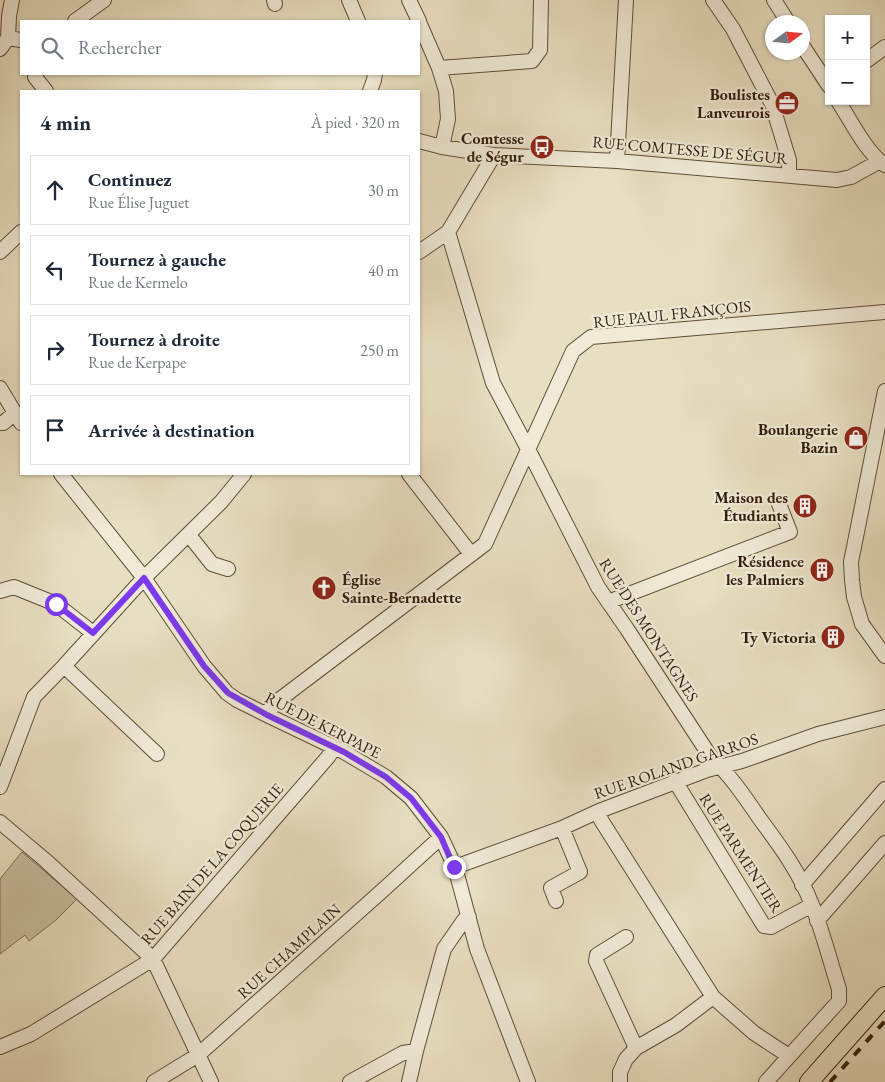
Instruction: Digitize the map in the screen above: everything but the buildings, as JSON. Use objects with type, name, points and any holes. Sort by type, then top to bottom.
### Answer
[{"type":"main road","points":[[809,1082],[885,996]]},
{"type":"street","points":[[10,42],[9,16],[12,0]]},
{"type":"street","points":[[76,20],[104,0]]},
{"type":"street","points":[[350,0],[358,20]]},
{"type":"street","points":[[410,0],[419,20]]},
{"type":"street","points":[[438,68],[532,61],[540,50],[541,0]]},
{"type":"street","points":[[617,161],[626,0]]},
{"type":"street","points":[[713,0],[733,29],[772,104],[789,160],[789,176]]},
{"type":"street","points":[[774,0],[784,15]]},
{"type":"street","points":[[420,23],[446,91],[448,119],[442,147]]},
{"type":"street","points":[[867,60],[885,47]]},
{"type":"street","points":[[810,57],[825,79]]},
{"type":"street","points":[[370,90],[375,75]]},
{"type":"street","points":[[35,77],[45,90]]},
{"type":"street","points":[[841,105],[865,143],[882,163]]},
{"type":"street","name":"RUE COMTESSE DE SÉGUR","points":[[420,141],[442,147],[494,155],[617,161],[837,180],[850,177],[882,163]]},
{"type":"street","points":[[420,251],[448,232],[494,155]]},
{"type":"street","name":"RUE DES MONTAGNES","points":[[448,232],[493,383],[598,587],[710,756],[733,780],[783,851],[812,905],[839,989],[839,1001],[789,1056]]},
{"type":"street","points":[[0,252],[20,233]]},
{"type":"street","name":"RUE PAUL FRANÇOIS","points":[[267,715],[269,710],[279,700],[484,544],[572,351],[592,337],[885,312]]},
{"type":"street","points":[[0,388],[18,418],[0,423]]},
{"type":"street","points":[[885,391],[851,562],[854,597],[862,624],[885,656]]},
{"type":"street","name":"RUE DE KERPAPE","points":[[62,475],[144,578],[204,666],[228,693],[386,777],[411,798],[441,837],[454,867],[477,949],[528,1082]]},
{"type":"street","points":[[0,787],[34,696],[144,578],[221,502],[243,475]]},
{"type":"street","points":[[410,475],[470,554]]},
{"type":"street","points":[[608,602],[790,532],[779,504]]},
{"type":"street","points":[[189,535],[212,564],[228,569]]},
{"type":"street","points":[[0,592],[14,587],[56,604],[93,633]]},
{"type":"street","points":[[64,666],[157,754]]},
{"type":"street","name":"RUE ROLAND GARROS","points":[[454,867],[562,828],[674,781],[722,767],[818,734],[885,717]]},
{"type":"street","name":"RUE BAIN DE LA COQUERIE","points":[[0,1047],[31,1034],[153,959],[334,748]]},
{"type":"street","name":"RUE PARMENTIER","points":[[674,781],[764,926],[771,928],[812,905]]},
{"type":"street","points":[[802,885],[885,789]]},
{"type":"street","points":[[600,811],[602,820],[713,997],[754,1033],[789,1056],[766,1082]]},
{"type":"street","points":[[0,822],[46,860],[153,959],[211,1082]]},
{"type":"street","points":[[556,901],[551,888],[580,872],[562,828]]},
{"type":"street","name":"RUE CHAMPLAIN","points":[[154,1082],[198,1055],[441,837]]},
{"type":"street","points":[[817,921],[885,843]]},
{"type":"street","points":[[409,1082],[444,949],[464,920],[469,918]]},
{"type":"street","points":[[626,937],[597,955],[596,961],[636,1048]]},
{"type":"street","points":[[620,1082],[620,1072],[626,1059],[636,1048],[676,1025],[713,997]]},
{"type":"street","points":[[350,1082],[404,1053],[416,1051]]},
{"type":"shaded area","points":[[22,852],[77,899],[56,920],[29,941],[25,935],[0,954],[0,879]]},
{"type":"railway","points":[[830,1082],[885,1021]]},
{"type":"place","name":"Boulistes Lanveurois","points":[[787,103]]},
{"type":"place","name":"Comtesse de Ségur","points":[[542,147]]},
{"type":"place","name":"Boulangerie Bazin","points":[[856,438]]},
{"type":"place","name":"Maison des Étudiants","points":[[805,506]]},
{"type":"place","name":"Résidence les Palmiers","points":[[822,570]]},
{"type":"place","name":"Église Sainte-Bernadette","points":[[324,588]]},
{"type":"place","name":"Ty Victoria","points":[[833,637]]},
{"type":"route","points":[[56,604],[93,633],[144,578],[204,666],[228,693],[267,715],[344,752],[386,777],[411,798],[441,837],[454,867]]}]
